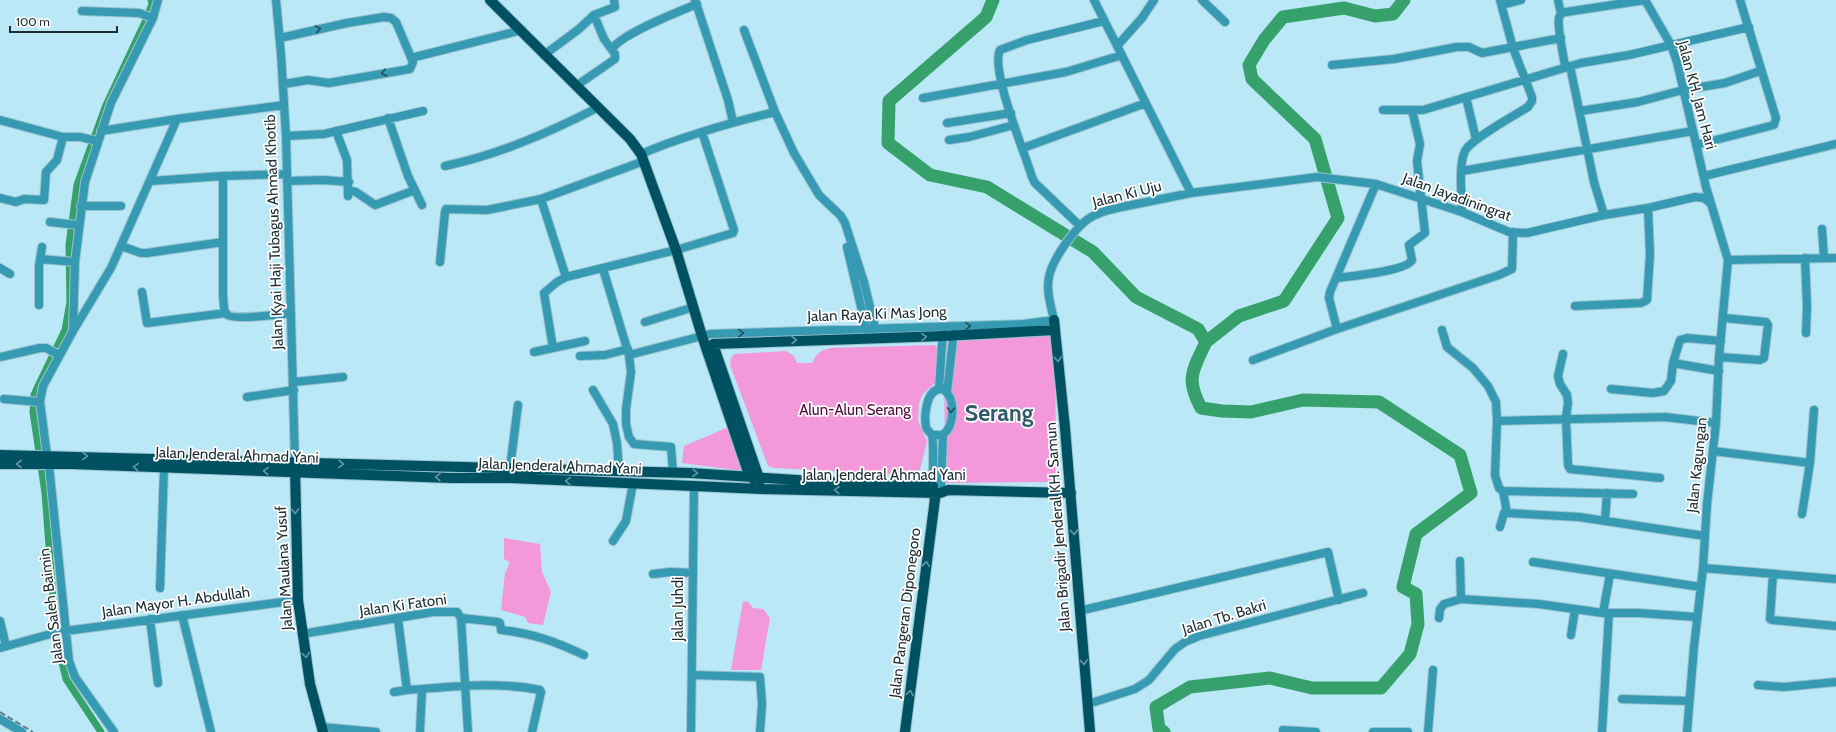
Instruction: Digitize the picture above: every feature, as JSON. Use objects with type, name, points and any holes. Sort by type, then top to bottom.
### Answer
[{"type":"main road","points":[[496,2],[544,55],[630,139],[642,157],[676,250],[702,336],[727,397],[754,475],[762,489]]},
{"type":"main road","points":[[727,397],[713,344],[765,337],[954,331],[1055,325]]},
{"type":"main road","name":"Jalan Brigadir Jenderal KH. Samun","points":[[1055,325],[1071,493],[1079,610],[1090,732]]},
{"type":"main road","name":"Jalan Jenderal Ahmad Yani","points":[[0,455],[164,468],[510,468],[754,475],[938,491]]},
{"type":"main road","name":"Jalan Jenderal Ahmad Yani","points":[[0,464],[44,459],[295,467],[694,487],[1071,493]]},
{"type":"main road","name":"Jalan Maulana Yusuf","points":[[295,467],[298,600],[310,684],[322,730]]},
{"type":"main road","points":[[597,470],[597,481]]},
{"type":"main road","name":"Jalan Pangeran Diponegoro","points":[[905,732],[938,491]]},
{"type":"street","points":[[73,331],[71,262],[74,225],[81,206],[85,182],[96,141],[101,132],[111,103],[158,0]]},
{"type":"street","name":"Jalan Kyai Haji Tubagus Ahmad Khotib","points":[[276,0],[284,84],[294,382],[295,467]]},
{"type":"street","points":[[544,55],[594,15],[612,9],[615,6],[614,0]]},
{"type":"street","points":[[1094,0],[1191,193]]},
{"type":"street","points":[[1202,0],[1224,22]]},
{"type":"street","points":[[1462,212],[1462,171],[1466,149],[1476,139],[1530,104],[1532,97],[1513,48],[1501,2],[1520,0]]},
{"type":"street","points":[[1558,0],[1561,14],[1559,20],[1561,38],[1580,111],[1604,215]]},
{"type":"street","points":[[1561,14],[1645,0]]},
{"type":"street","name":"Jalan KH. Jam Hari","points":[[1645,0],[1671,46],[1710,203]]},
{"type":"street","points":[[1696,144],[1774,125],[1776,118],[1760,71],[1749,27],[1740,0]]},
{"type":"street","points":[[1117,46],[1142,18],[1152,1]]},
{"type":"street","points":[[612,49],[617,43],[696,2],[728,100],[733,122]]},
{"type":"street","points":[[82,11],[140,13],[151,17]]},
{"type":"street","points":[[576,86],[615,59],[612,49],[604,39],[594,15]]},
{"type":"street","points":[[280,38],[347,23],[384,17],[391,18],[396,22],[413,62],[410,69],[329,83],[308,80],[284,84]]},
{"type":"street","points":[[1078,229],[1035,183],[1014,125],[1002,85],[998,57],[1000,50],[1027,40],[1104,21]]},
{"type":"street","points":[[1383,110],[1423,110],[1568,67],[1671,46],[1749,27]]},
{"type":"street","points":[[411,58],[522,30]]},
{"type":"street","points":[[744,30],[775,112],[794,153],[819,196],[841,216],[844,222],[844,234],[871,328]]},
{"type":"street","points":[[1332,65],[1394,59],[1457,47],[1469,47],[1482,53],[1561,38]]},
{"type":"street","points":[[923,98],[1002,85],[1066,72],[1122,55]]},
{"type":"street","points":[[1580,111],[1638,102],[1683,90],[1725,83],[1760,71]]},
{"type":"street","points":[[1466,97],[1476,139]]},
{"type":"street","points":[[1023,148],[1146,103]]},
{"type":"street","points":[[101,132],[177,119],[284,105]]},
{"type":"street","points":[[445,166],[477,159],[529,141],[597,108]]},
{"type":"street","points":[[1337,278],[1366,274],[1410,263],[1412,260],[1409,245],[1425,233],[1417,161],[1420,144],[1412,110]]},
{"type":"street","points":[[286,136],[336,132],[388,118],[423,111]]},
{"type":"street","points":[[440,262],[446,209],[487,210],[541,199],[642,157],[671,142],[733,122],[775,112]]},
{"type":"street","points":[[947,123],[1011,113]]},
{"type":"street","points":[[388,118],[401,157],[422,205]]},
{"type":"street","points":[[4,399],[38,402],[55,353],[73,331],[111,268],[151,181],[177,119]]},
{"type":"street","points":[[0,120],[63,137],[84,138],[96,141]]},
{"type":"street","points":[[949,140],[968,137],[1014,125]]},
{"type":"street","points":[[1462,171],[1588,151],[1693,131]]},
{"type":"street","points":[[336,132],[347,160],[348,189]]},
{"type":"street","points":[[553,348],[544,293],[557,282],[566,277],[676,250],[734,232],[702,132]]},
{"type":"street","points":[[0,198],[16,202],[24,199],[44,200],[46,172],[57,160],[63,137]]},
{"type":"street","points":[[1704,176],[1836,144]]},
{"type":"street","points":[[151,181],[223,176],[323,180],[356,192],[375,204],[415,190]]},
{"type":"street","points":[[223,176],[223,296],[226,313]]},
{"type":"street","name":"Jalan Jayadiningrat","points":[[1191,193],[1317,177],[1362,182],[1376,184],[1420,198],[1462,212],[1513,232],[1526,233],[1604,215],[1648,208],[1695,197],[1704,198],[1710,203]]},
{"type":"street","points":[[1337,329],[1329,298],[1376,184]]},
{"type":"street","name":"Jalan Ki Uju","points":[[1055,325],[1048,287],[1051,269],[1055,260],[1078,229],[1088,219],[1104,211],[1191,193]]},
{"type":"street","points":[[541,199],[566,277]]},
{"type":"street","name":"Jalan Kagungan","points":[[1687,732],[1697,617],[1703,568],[1706,504],[1716,423],[1719,357],[1724,318],[1728,260],[1710,203]]},
{"type":"street","points":[[81,206],[121,206]]},
{"type":"street","points":[[1575,306],[1641,303],[1647,300],[1650,254],[1648,208]]},
{"type":"street","points":[[50,222],[74,225]]},
{"type":"street","points":[[1822,229],[1824,258]]},
{"type":"street","points":[[1253,360],[1337,329],[1506,272],[1512,269],[1513,232]]},
{"type":"street","points":[[121,246],[141,253],[147,253],[223,242]]},
{"type":"street","points":[[39,305],[40,259],[42,247]]},
{"type":"street","points":[[1805,258],[1807,306],[1806,333]]},
{"type":"street","points":[[1728,260],[1836,258]]},
{"type":"street","points":[[40,259],[71,262]]},
{"type":"street","points":[[0,268],[10,274]]},
{"type":"street","points":[[602,268],[628,352],[631,372],[626,409],[629,437],[634,444],[671,447],[673,472]]},
{"type":"street","points":[[142,292],[147,323],[175,318],[226,313],[229,316],[242,317],[291,313]]},
{"type":"street","points":[[645,322],[694,307]]},
{"type":"street","points":[[1719,357],[1760,360],[1764,358],[1767,323],[1724,318]]},
{"type":"street","name":"Jalan Raya Ki Mas Jong","points":[[580,356],[628,352],[702,336],[765,337],[871,328],[943,331]]},
{"type":"street","points":[[1442,330],[1447,347],[1473,368],[1488,386],[1496,402],[1495,475],[1499,488],[1503,491],[1507,513]]},
{"type":"street","points":[[938,491],[942,435],[950,427],[952,400],[943,391],[943,331]]},
{"type":"street","points":[[943,391],[954,331]]},
{"type":"street","points":[[1611,389],[1659,393],[1668,387],[1671,381],[1677,344],[1683,338],[1721,341]]},
{"type":"street","points":[[534,352],[585,341]]},
{"type":"street","points":[[0,357],[40,348],[55,353]]},
{"type":"street","points":[[1563,354],[1558,376],[1560,384],[1567,395],[1568,403],[1566,418],[1568,465],[1570,469],[1660,478]]},
{"type":"street","points":[[1673,364],[1719,371]]},
{"type":"street","points":[[294,382],[343,377]]},
{"type":"street","points":[[247,397],[294,390]]},
{"type":"street","points":[[593,390],[613,424],[617,444],[619,471]]},
{"type":"street","points":[[938,491],[932,435],[926,426],[930,396],[943,391]]},
{"type":"street","name":"Jalan Saleh Baimin","points":[[38,402],[59,632],[75,677],[114,732]]},
{"type":"street","points":[[510,468],[518,405]]},
{"type":"street","points":[[1802,514],[1810,463],[1814,410]]},
{"type":"street","points":[[1496,421],[1566,418],[1665,417],[1716,423]]},
{"type":"street","points":[[932,435],[942,435]]},
{"type":"street","points":[[1713,451],[1810,463]]},
{"type":"street","points":[[160,588],[164,468]]},
{"type":"street","points":[[613,541],[626,521],[634,483]]},
{"type":"street","name":"Jalan Juhdi","points":[[691,732],[694,487]]},
{"type":"street","points":[[1503,491],[1633,494]]},
{"type":"street","points":[[1605,521],[1607,493]]},
{"type":"street","points":[[1500,527],[1504,513],[1507,513],[1579,517],[1705,536]]},
{"type":"street","points":[[1079,610],[1328,552],[1339,600]]},
{"type":"street","points":[[1460,561],[1461,599]]},
{"type":"street","points":[[1533,562],[1701,587]]},
{"type":"street","points":[[1703,568],[1836,579]]},
{"type":"street","points":[[653,574],[670,572],[693,573]]},
{"type":"street","points":[[1602,732],[1606,613],[1610,574]]},
{"type":"street","points":[[1773,574],[1769,612],[1772,620],[1836,626]]},
{"type":"street","name":"Jalan Tb. Bakri","points":[[1088,704],[1135,689],[1148,680],[1175,649],[1185,642],[1199,636],[1363,593]]},
{"type":"street","points":[[1439,618],[1440,609],[1444,604],[1461,599],[1539,604],[1606,613],[1639,613],[1697,617]]},
{"type":"street","name":"Jalan Mayor H. Abdullah","points":[[3,647],[59,632],[298,600]]},
{"type":"street","points":[[1571,635],[1575,609]]},
{"type":"street","name":"Jalan Ki Fatoni","points":[[302,634],[433,612],[453,612],[460,614],[468,732]]},
{"type":"street","points":[[182,615],[211,732]]},
{"type":"street","points":[[461,618],[498,622],[500,623],[501,630],[528,633],[553,640],[584,655]]},
{"type":"street","points":[[150,619],[158,683]]},
{"type":"street","points":[[398,619],[407,690]]},
{"type":"street","points":[[0,621],[3,647]]},
{"type":"street","points":[[1428,732],[1433,670]]},
{"type":"street","points":[[692,675],[760,677],[762,704],[760,732]]},
{"type":"street","points":[[1758,685],[1784,687],[1836,682]]},
{"type":"street","points":[[394,692],[465,686],[514,685],[540,690],[541,692],[532,732]]},
{"type":"street","points":[[420,732],[422,690]]},
{"type":"street","points":[[1622,699],[1689,701]]},
{"type":"street","points":[[0,719],[18,731]]},
{"type":"street","points":[[322,730],[376,732]]},
{"type":"street","points":[[1283,730],[1316,732]]},
{"type":"street","points":[[1373,732],[1408,732]]},
{"type":"green space","points":[[1055,324],[1056,482],[945,483],[944,325]]},
{"type":"green space","name":"Alun-Alun Serang","points":[[934,345],[940,349],[937,381],[923,394],[919,403],[918,421],[927,442],[919,473],[913,475],[774,468],[768,466],[730,365],[731,358],[734,354],[786,351],[794,356],[797,363],[812,363],[819,353],[829,348]]},
{"type":"green space","points":[[731,426],[743,471],[682,463],[684,446]]},
{"type":"green space","points":[[504,538],[540,544],[542,572],[551,592],[543,625],[528,623],[525,617],[501,610],[505,573],[510,562],[504,559]]},
{"type":"green space","points":[[743,601],[748,602],[753,608],[763,609],[770,618],[761,670],[731,670]]},
{"type":"waterway","points":[[101,732],[66,679],[56,638],[45,493],[33,412],[34,395],[65,330],[70,302],[69,245],[77,185],[106,105],[145,22],[152,4],[151,0]]},
{"type":"waterway","points":[[993,0],[986,17],[889,101],[888,143],[930,175],[987,187],[1093,252],[1136,297],[1198,329],[1206,342],[1194,367],[1192,381],[1193,389],[1201,408],[1222,411],[1251,412],[1303,400],[1379,402],[1460,455],[1471,493],[1416,534],[1403,587],[1416,594],[1418,624],[1410,654],[1381,688],[1312,688],[1270,678],[1190,687],[1156,707],[1159,729],[1164,732]]},
{"type":"waterway","points":[[1206,342],[1239,316],[1284,301],[1338,218],[1315,139],[1252,79],[1249,65],[1264,40],[1283,17],[1344,8],[1375,16],[1393,14],[1404,0]]},
{"type":"railway","points":[[0,712],[33,732]]},
{"type":"district","name":"Serang","points":[[999,413]]}]
